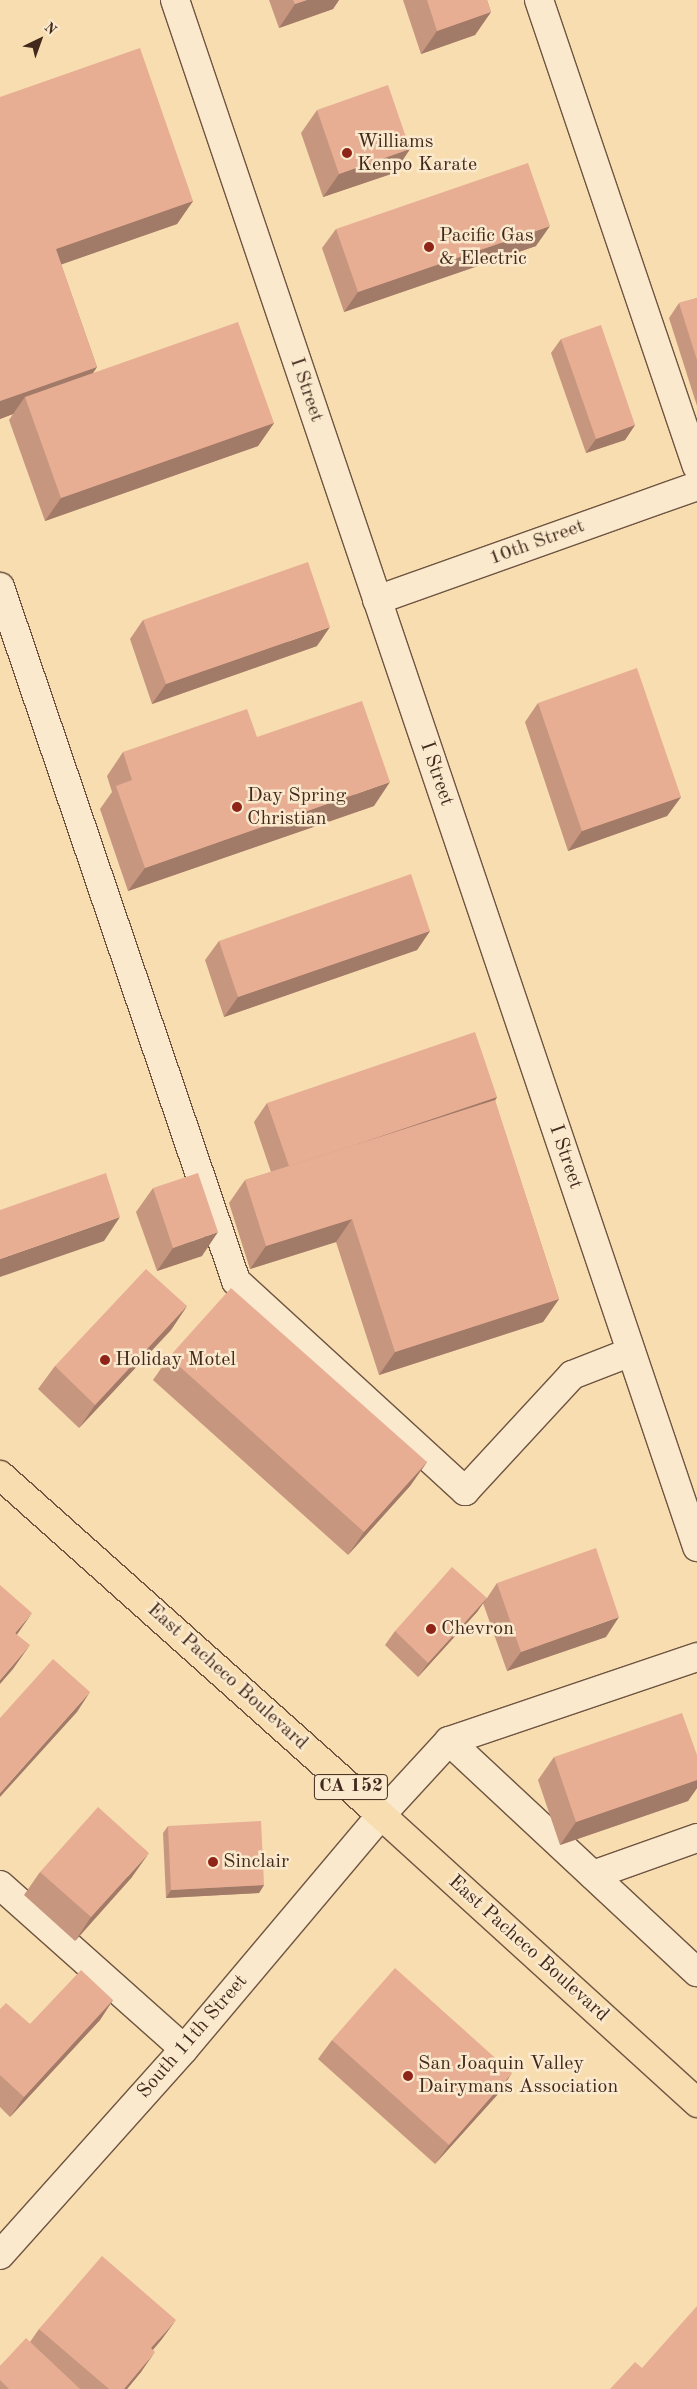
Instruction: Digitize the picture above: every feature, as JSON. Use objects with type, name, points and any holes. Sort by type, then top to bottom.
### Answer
[{"type":"highway","name":"East Pacheco Boulevard","points":[[0,1475],[382,1815],[697,2104]]},
{"type":"street","name":"I Street","points":[[175,0],[697,1547]]},
{"type":"street","points":[[539,0],[697,466]]},
{"type":"street","name":"10th Street","points":[[377,600],[697,486]]},
{"type":"street","points":[[0,587],[236,1281],[464,1491],[572,1375],[631,1352]]},
{"type":"street","points":[[697,1657],[449,1741],[697,1972]]},
{"type":"street","name":"South 11th Street","points":[[0,2255],[184,2049],[382,1815],[449,1741]]},
{"type":"street","points":[[593,1875],[697,1838]]},
{"type":"street","points":[[0,1885],[184,2049]]},
{"type":"building","points":[[293,0],[307,0],[295,4]]},
{"type":"building","points":[[427,0],[487,0],[491,12],[437,31]]},
{"type":"building","points":[[140,48],[193,201],[56,249],[97,367],[0,401],[0,97]]},
{"type":"building","points":[[388,85],[410,149],[339,174],[317,110]]},
{"type":"building","name":"Pacific Gas & Electric","points":[[528,163],[550,226],[358,292],[336,229]]},
{"type":"building","points":[[697,298],[697,360],[679,303]]},
{"type":"building","points":[[238,322],[274,423],[61,498],[25,397]]},
{"type":"building","points":[[601,325],[635,425],[596,439],[561,339]]},
{"type":"building","points":[[308,562],[330,627],[166,684],[143,620]]},
{"type":"building","points":[[637,668],[681,797],[582,831],[538,703]]},
{"type":"building","name":"Day Spring Christian","points":[[362,701],[390,782],[145,868],[116,786],[132,780],[123,752],[247,709],[257,737]]},
{"type":"building","points":[[411,874],[430,931],[238,997],[219,941]]},
{"type":"building","points":[[475,1032],[497,1097],[289,1166],[267,1103]]},
{"type":"building","points":[[495,1100],[559,1299],[395,1352],[352,1219],[266,1246],[245,1180]]},
{"type":"building","points":[[106,1173],[120,1217],[0,1259],[0,1210]]},
{"type":"building","points":[[198,1173],[218,1232],[173,1248],[153,1188]]},
{"type":"building","name":"Holiday Motel","points":[[146,1269],[187,1306],[95,1405],[55,1366]]},
{"type":"building","points":[[231,1288],[427,1462],[364,1532],[169,1357]]},
{"type":"building","name":"Chevron","points":[[596,1548],[619,1617],[521,1652],[497,1583]]},
{"type":"building","name":"Chevron","points":[[452,1567],[487,1598],[428,1663],[395,1631]]},
{"type":"building","points":[[0,1585],[32,1613],[15,1633],[30,1645],[0,1680]]},
{"type":"building","points":[[53,1659],[90,1692],[0,1793],[0,1718]]},
{"type":"building","points":[[682,1713],[697,1755],[697,1780],[576,1822],[554,1757]]},
{"type":"building","points":[[98,1807],[149,1853],[91,1917],[40,1872]]},
{"type":"building","points":[[261,1821],[264,1885],[171,1890],[168,1826]]},
{"type":"building","name":"San Joaquin Valley Dairymans Association","points":[[395,1968],[512,2073],[449,2145],[332,2040]]},
{"type":"building","points":[[81,1970],[113,2000],[24,2097],[0,2075],[0,2009],[6,2003],[30,2024]]},
{"type":"building","points":[[102,2256],[176,2320],[151,2348],[155,2352],[124,2389],[109,2389],[39,2329]]},
{"type":"building","points":[[697,2306],[697,2389],[610,2389],[635,2362],[642,2368]]},
{"type":"building","points":[[26,2338],[80,2389],[9,2389],[0,2380],[0,2366]]},
{"type":"place","name":"Williams Kenpo Karate","points":[[347,153]]},
{"type":"place","name":"Pacific Gas & Electric","points":[[429,247]]},
{"type":"place","name":"Day Spring Christian","points":[[237,807]]},
{"type":"place","name":"Holiday Motel","points":[[105,1360]]},
{"type":"place","name":"Chevron","points":[[431,1629]]},
{"type":"place","name":"Sinclair","points":[[213,1862]]},
{"type":"place","name":"San Joaquin Valley Dairymans Association","points":[[408,2076]]}]
